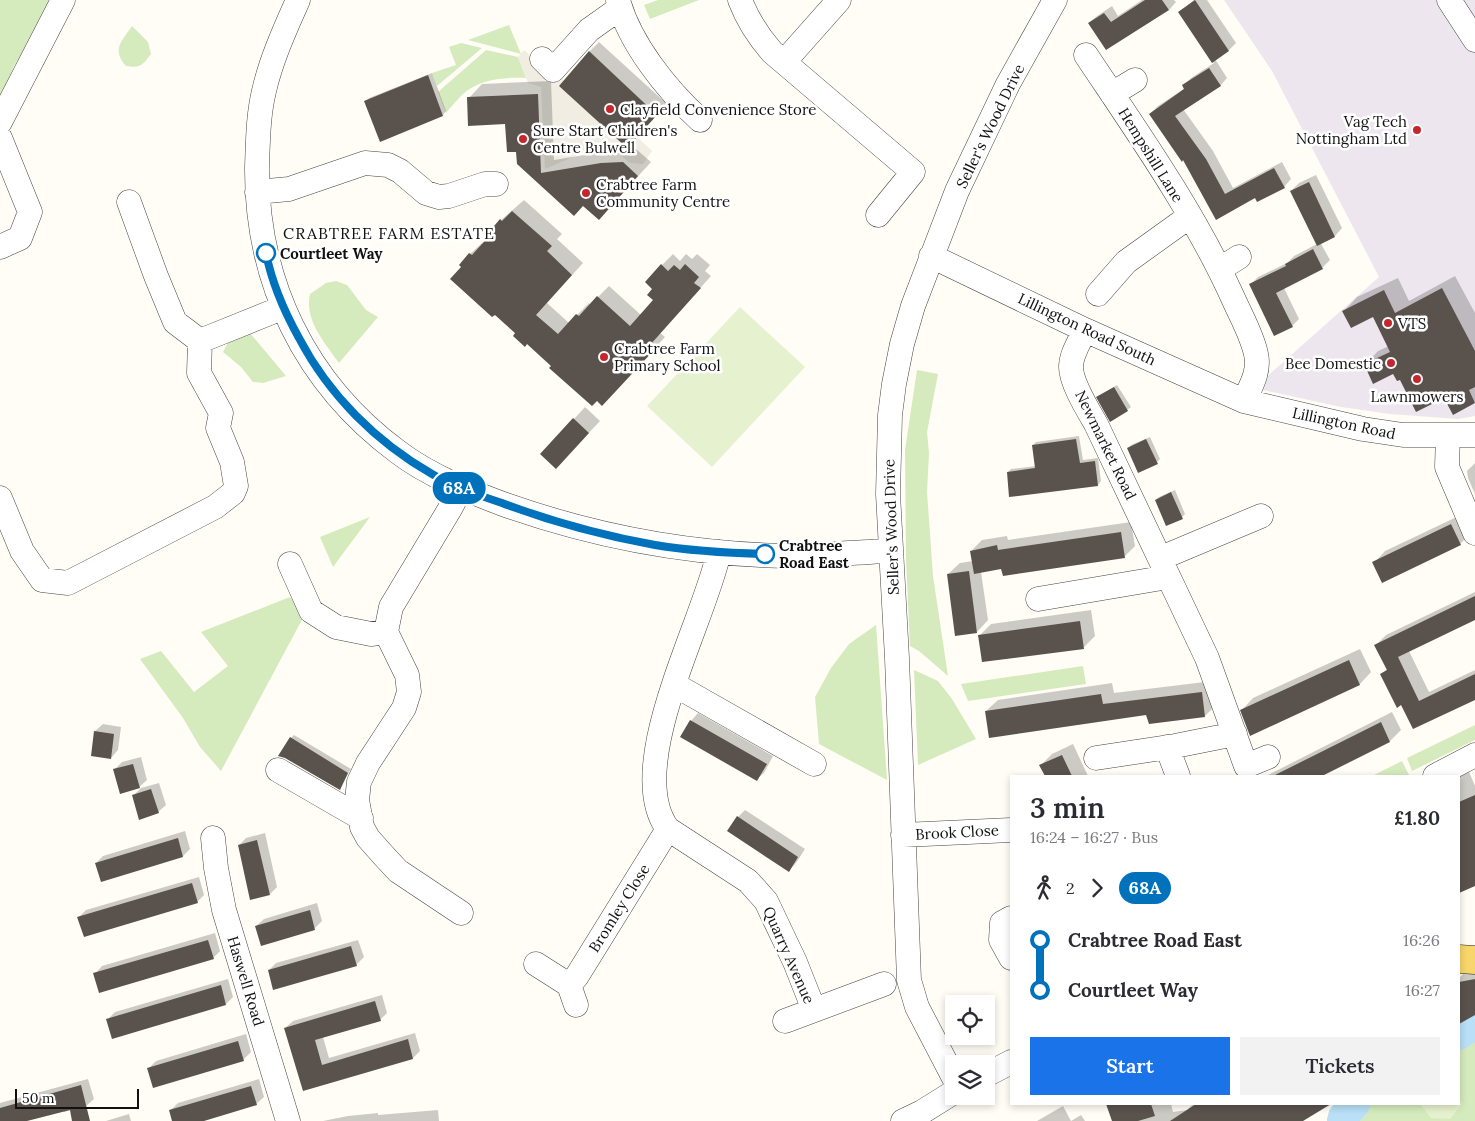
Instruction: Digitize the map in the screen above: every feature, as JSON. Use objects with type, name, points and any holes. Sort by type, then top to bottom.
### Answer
[{"type":"main road","points":[[1460,958],[1475,960]]},
{"type":"street","points":[[0,122],[63,0]]},
{"type":"street","points":[[297,0],[264,90],[258,126],[257,192],[261,230],[268,263],[282,308],[307,353],[329,385],[364,424],[399,453],[433,474],[461,488],[534,515],[585,528],[655,544],[719,552],[795,556],[890,550]]},
{"type":"street","points":[[740,0],[746,18],[772,52],[913,172],[878,215]]},
{"type":"street","points":[[784,62],[839,0]]},
{"type":"street","name":"Seller's Wood Drive","points":[[945,1061],[917,1008],[909,980],[897,658],[888,494],[890,415],[902,344],[931,256],[972,158],[1008,84],[1055,0]]},
{"type":"street","points":[[1449,0],[1475,40]]},
{"type":"street","points":[[542,59],[553,70],[589,30],[619,4],[638,44],[658,74],[687,108],[700,120]]},
{"type":"street","name":"Hempshill Lane","points":[[1086,55],[1151,152],[1190,216],[1230,263],[1245,325],[1256,354],[1257,372],[1244,401]]},
{"type":"street","name":"Hempshill Lane","points":[[1112,94],[1135,80]]},
{"type":"street","points":[[0,138],[30,212],[20,238],[0,246]]},
{"type":"street","points":[[257,192],[289,189],[365,163],[388,165],[400,171],[426,193],[439,197],[449,196],[485,184],[496,184]]},
{"type":"street","points":[[129,202],[175,322],[200,341]]},
{"type":"street","name":"Hempshill Lane","points":[[1098,294],[1126,262],[1190,216]]},
{"type":"street","name":"Lillington Road South","points":[[931,256],[1085,330],[1244,401]]},
{"type":"street","points":[[200,341],[282,308]]},
{"type":"street","name":"Newmarket Road","points":[[1085,330],[1071,367],[1080,395],[1096,424],[1207,658],[1246,766],[1268,757]]},
{"type":"street","points":[[0,498],[22,551],[42,580],[68,583],[215,507],[223,501],[233,493],[236,486],[232,462],[218,428],[221,413],[199,373],[200,341]]},
{"type":"street","name":"Lillington Road","points":[[1244,401],[1362,429],[1403,435],[1475,435]]},
{"type":"street","points":[[1448,435],[1447,467],[1475,532]]},
{"type":"street","points":[[461,488],[392,607],[386,632],[407,675],[409,692],[404,708],[368,764],[359,782],[357,800],[362,827],[368,838],[398,871],[461,913]]},
{"type":"street","points":[[1038,599],[1164,567],[1261,516]]},
{"type":"street","points":[[668,829],[664,824],[657,804],[654,787],[654,767],[664,714],[714,574],[719,552]]},
{"type":"street","points":[[290,564],[311,611],[336,628],[370,634],[386,632]]},
{"type":"street","points":[[674,685],[814,764]]},
{"type":"street","points":[[1096,758],[1235,734]]},
{"type":"street","points":[[1167,747],[1178,775]]},
{"type":"street","points":[[1437,775],[1475,755]]},
{"type":"street","points":[[278,770],[360,818]]},
{"type":"street","name":"Bromley Close","points":[[536,964],[573,995],[577,976],[668,829]]},
{"type":"street","name":"Quarry Avenue","points":[[668,829],[748,881],[766,901],[797,967],[814,1010]]},
{"type":"street","name":"Brook Close","points":[[903,835],[1010,830]]},
{"type":"street","name":"Haswell Road","points":[[213,838],[216,868],[224,910],[288,1121]]},
{"type":"street","points":[[1010,919],[1002,923],[1000,940],[1010,956]]},
{"type":"street","points":[[1460,957],[1475,947]]},
{"type":"street","name":"Quarry Avenue","points":[[785,1021],[884,984]]},
{"type":"street","points":[[995,1070],[1010,1063]]},
{"type":"street","points":[[904,1121],[945,1098]]},
{"type":"shaded area","points":[[1224,0],[1475,0],[1475,416],[1458,419],[1390,414],[1341,407],[1254,388],[1379,277],[1272,71]]},
{"type":"shaded area","points":[[524,50],[556,80],[560,77],[631,143],[637,137],[652,151],[643,164],[630,163],[613,149],[602,147],[594,148],[545,169],[541,87],[528,83],[518,57]]},
{"type":"green space","points":[[0,0],[49,0],[34,34],[14,66],[0,100]]},
{"type":"green space","points":[[658,0],[699,0],[650,19],[644,5]]},
{"type":"green space","points":[[509,25],[521,54],[468,40]]},
{"type":"green space","points":[[132,26],[148,42],[151,54],[143,64],[135,67],[126,66],[119,55],[120,45]]},
{"type":"green space","points":[[461,43],[482,48],[437,86],[432,73],[456,65],[449,47]]},
{"type":"green space","points":[[486,50],[518,57],[526,78],[492,80],[476,85],[462,95],[446,113],[438,92]]},
{"type":"green space","points":[[336,281],[347,285],[366,310],[378,317],[339,363],[317,331],[310,313],[309,304],[310,294],[326,283]]},
{"type":"green space","points":[[740,307],[805,367],[712,467],[647,406]]},
{"type":"green space","points":[[250,333],[286,376],[263,383],[253,382],[241,367],[223,352],[230,339]]},
{"type":"green space","points":[[917,370],[938,374],[927,432],[929,453],[927,492],[933,576],[948,676],[919,651],[910,646],[906,560],[905,450]]},
{"type":"green space","points":[[370,517],[333,567],[320,537]]},
{"type":"green space","points":[[290,597],[304,616],[221,771],[200,747],[183,718],[140,659],[161,651],[194,692],[228,666],[201,632]]},
{"type":"green space","points":[[876,625],[887,780],[819,744],[815,697],[831,668],[849,644]]},
{"type":"green space","points":[[1083,666],[1086,684],[968,701],[961,684]]},
{"type":"green space","points":[[914,670],[938,681],[952,699],[976,739],[918,765]]},
{"type":"green space","points":[[1475,725],[1475,740],[1412,771],[1407,758]]},
{"type":"green space","points":[[1402,761],[1409,775],[1374,775]]},
{"type":"green space","points":[[1475,1032],[1475,1121],[1357,1121],[1369,1105],[1460,1105],[1460,1042]]},
{"type":"green space","points":[[1460,1099],[1462,1104],[1450,1119],[1431,1118],[1421,1105],[1460,1105]]},
{"type":"building","points":[[1145,0],[1162,0],[1169,10],[1106,50],[1088,23],[1104,13],[1111,22]]},
{"type":"building","points":[[1195,0],[1229,51],[1212,63],[1178,12]]},
{"type":"building","points":[[589,51],[657,115],[627,148],[559,86]]},
{"type":"building","points":[[1209,68],[1221,86],[1175,116],[1206,159],[1225,194],[1274,168],[1285,188],[1257,202],[1255,198],[1216,220],[1183,160],[1182,162],[1149,114],[1184,89],[1182,85]]},
{"type":"building","points":[[428,75],[443,116],[380,142],[364,101]]},
{"type":"building","points":[[538,94],[541,173],[601,163],[623,162],[638,176],[599,220],[583,206],[574,216],[517,164],[516,152],[507,152],[505,124],[468,126],[467,97]]},
{"type":"building","points":[[1309,182],[1335,237],[1317,246],[1290,191]]},
{"type":"building","points":[[512,211],[552,246],[547,251],[572,275],[536,315],[558,334],[576,314],[579,316],[597,296],[630,326],[653,300],[647,295],[652,289],[645,282],[661,264],[668,271],[674,265],[680,270],[685,264],[699,277],[694,283],[701,288],[650,345],[655,349],[602,406],[597,401],[592,406],[549,368],[551,366],[527,344],[525,347],[513,336],[515,333],[495,315],[492,317],[450,279],[461,267],[459,265],[469,253],[472,255],[491,234],[489,232],[500,219],[502,221]]},
{"type":"building","points":[[1313,249],[1323,269],[1276,293],[1293,327],[1274,336],[1249,284],[1286,266],[1285,264]]},
{"type":"building","points":[[1442,288],[1475,351],[1475,387],[1469,390],[1475,403],[1453,415],[1444,398],[1416,412],[1400,380],[1397,381],[1393,374],[1373,384],[1364,364],[1390,352],[1373,317],[1351,328],[1342,311],[1384,290],[1395,313]]},
{"type":"building","points":[[1114,387],[1128,411],[1110,422],[1096,397]]},
{"type":"building","points":[[573,418],[589,433],[556,469],[540,454]]},
{"type":"building","points":[[1076,439],[1080,463],[1095,461],[1098,486],[1009,497],[1007,472],[1035,468],[1032,445]]},
{"type":"building","points":[[1146,439],[1158,464],[1138,473],[1127,448]]},
{"type":"building","points":[[1171,492],[1183,519],[1166,526],[1155,500]]},
{"type":"building","points":[[1451,524],[1461,545],[1382,583],[1372,562]]},
{"type":"building","points":[[1121,532],[1125,558],[1003,576],[1001,569],[974,574],[970,551],[997,545],[998,550]]},
{"type":"building","points":[[969,571],[977,633],[955,636],[947,574]]},
{"type":"building","points":[[1475,596],[1475,620],[1398,657],[1419,701],[1475,674],[1475,700],[1413,729],[1401,705],[1397,708],[1380,674],[1387,670],[1374,645]]},
{"type":"building","points":[[1080,621],[1084,649],[982,662],[978,635]]},
{"type":"building","points":[[1349,660],[1360,685],[1250,736],[1240,710]]},
{"type":"building","points":[[1202,692],[1205,717],[1149,724],[1146,715],[989,738],[985,711],[1101,694],[1103,704]]},
{"type":"building","points":[[690,720],[767,764],[757,781],[680,737]]},
{"type":"building","points":[[1381,722],[1390,742],[1324,775],[1275,775]]},
{"type":"building","points":[[94,731],[114,734],[111,759],[91,756]]},
{"type":"building","points":[[290,737],[348,773],[340,790],[285,758],[278,756]]},
{"type":"building","points":[[1062,755],[1072,775],[1044,775],[1039,765]]},
{"type":"building","points":[[133,764],[140,788],[120,794],[113,769]]},
{"type":"building","points":[[151,789],[159,813],[139,820],[132,795]]},
{"type":"building","points":[[1475,795],[1475,886],[1460,893],[1460,802]]},
{"type":"building","points":[[737,816],[798,857],[789,872],[727,831]]},
{"type":"building","points":[[178,838],[183,857],[101,882],[95,863]]},
{"type":"building","points":[[257,840],[270,895],[250,900],[238,845]]},
{"type":"building","points":[[192,883],[198,903],[84,937],[77,917]]},
{"type":"building","points":[[310,910],[315,930],[261,946],[255,926]]},
{"type":"building","points":[[208,940],[214,959],[99,993],[93,973]]},
{"type":"building","points":[[351,946],[357,966],[273,990],[268,970]]},
{"type":"building","points":[[1475,979],[1475,1015],[1460,1023],[1460,982]]},
{"type":"building","points":[[221,985],[226,1005],[112,1039],[106,1019]]},
{"type":"building","points":[[375,1001],[381,1021],[315,1040],[322,1065],[408,1039],[413,1059],[303,1091],[284,1028]]},
{"type":"building","points":[[238,1041],[244,1061],[153,1088],[147,1068]]},
{"type":"building","points":[[81,1085],[90,1121],[72,1121],[70,1110],[27,1121],[0,1121],[0,1108]]},
{"type":"building","points":[[251,1086],[257,1105],[204,1121],[172,1121],[169,1110]]},
{"type":"building","points":[[1106,1105],[1151,1105],[1155,1116],[1138,1121],[1112,1121]]},
{"type":"building","points":[[1194,1105],[1329,1105],[1303,1121],[1170,1121]]},
{"type":"waterway","points":[[1460,1034],[1475,1024]]},
{"type":"waterway","points":[[1342,1121],[1343,1117],[1354,1105]]},
{"type":"bus line","name":"68A","points":[[266,253],[282,308],[307,353],[329,385],[364,424],[399,453],[433,474],[461,488],[534,515],[585,528],[655,544],[719,552],[765,554]]},
{"type":"place","name":"Clayfield Convenience Store","points":[[610,109]]},
{"type":"place","name":"Vag Tech Nottingham Ltd","points":[[1417,130]]},
{"type":"place","name":"Sure Start Children's Centre Bulwell","points":[[523,139]]},
{"type":"place","name":"Crabtree Farm Community Centre","points":[[586,193]]},
{"type":"place","name":"Courtleet Way","points":[[266,253]]},
{"type":"place","name":"VTS","points":[[1388,323]]},
{"type":"place","name":"Crabtree Farm Primary School","points":[[604,357]]},
{"type":"place","name":"Bee Domestic","points":[[1391,363]]},
{"type":"place","name":"Lawnmowers","points":[[1417,379]]},
{"type":"place","name":"Crabtree Road East","points":[[765,554]]},
{"type":"district","name":"CRABTREE FARM ESTATE","points":[[389,233]]}]
